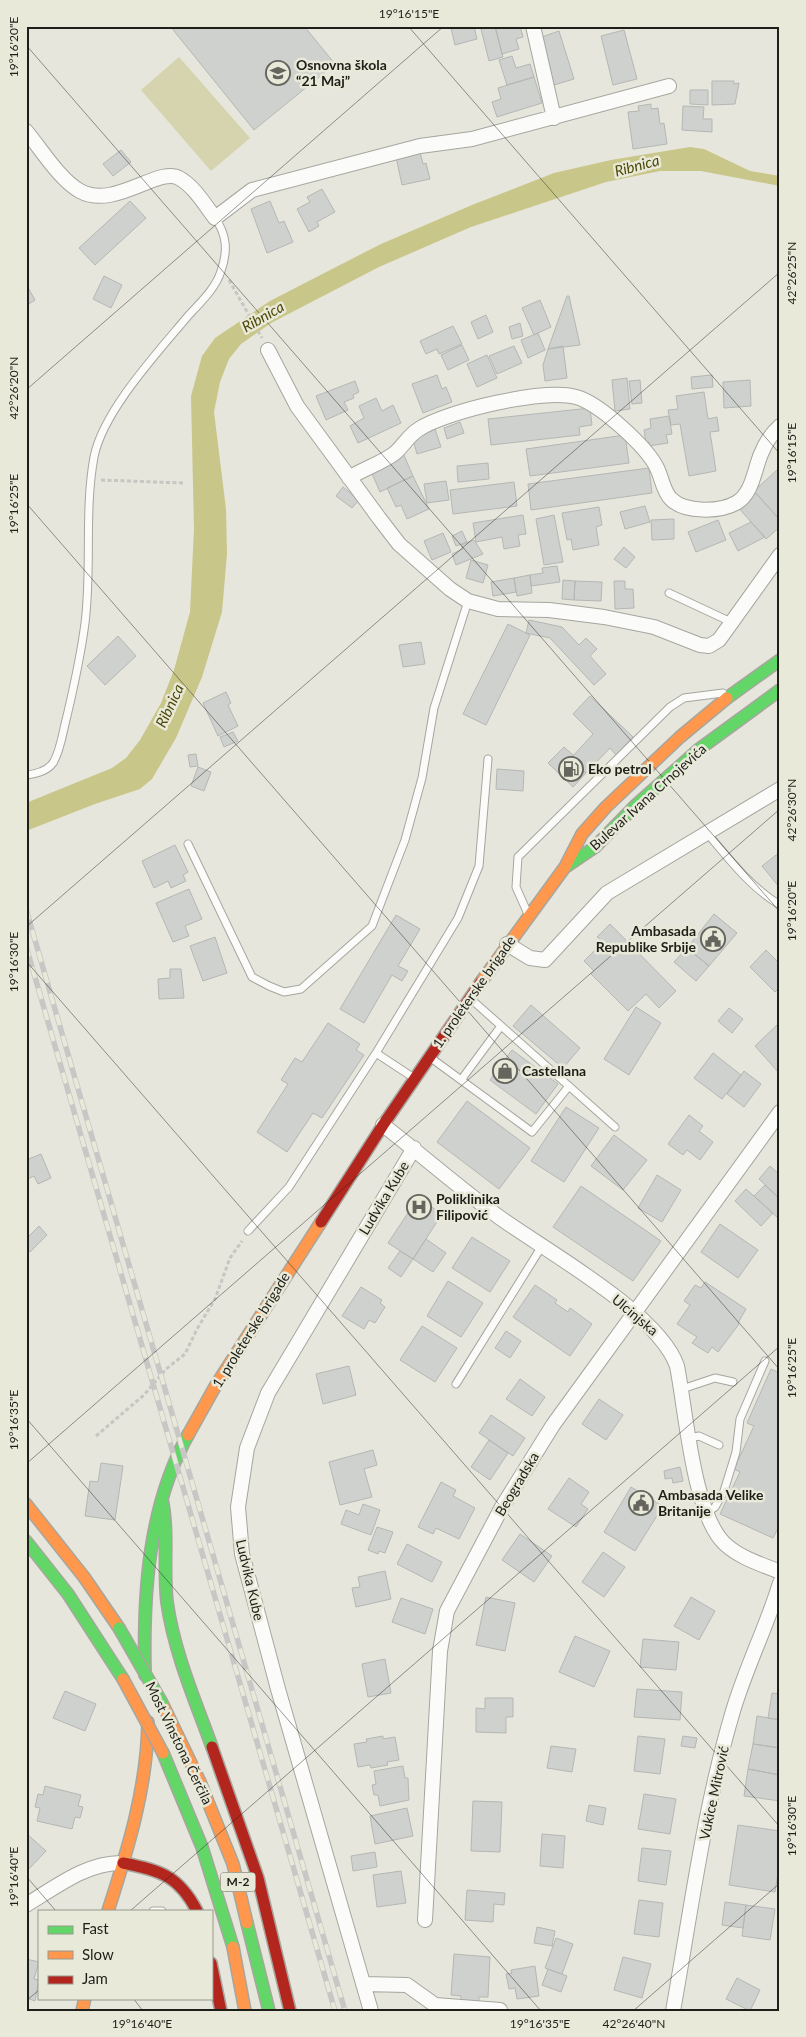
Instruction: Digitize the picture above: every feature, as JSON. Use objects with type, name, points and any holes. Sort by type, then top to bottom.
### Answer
[{"type":"main road","name":"Bulevar Ivana Crnojevića","points":[[565,868],[582,834],[606,807],[680,737],[736,691],[780,660]]},
{"type":"main road","name":"Bulevar Ivana Crnojevića","points":[[565,868],[595,847],[636,805],[698,750],[780,690]]},
{"type":"main road","name":"1. proleterske brigade","points":[[108,1910],[137,1816],[146,1770],[148,1731],[144,1638],[153,1540],[162,1499],[179,1452],[200,1412],[383,1125],[528,914],[565,868]]},
{"type":"main road","points":[[162,1499],[166,1529],[165,1589],[171,1626],[178,1653],[258,1878],[290,2011]]},
{"type":"main road","name":"Most Vinstona Čerčila","points":[[26,1504],[84,1577],[119,1628],[162,1703],[190,1759],[233,1864],[270,2011]]},
{"type":"main road","name":"Most Vinstona Čerčila","points":[[26,1541],[68,1594],[100,1641],[123,1679],[180,1790],[222,1908],[245,2011]]},
{"type":"main road","points":[[123,1863],[165,1873],[179,1882],[189,1895],[196,1910]]},
{"type":"main road","points":[[212,1970],[217,2003]]},
{"type":"street","points":[[533,26],[554,118]]},
{"type":"street","points":[[26,131],[70,185],[82,192],[97,196],[116,194],[167,175],[178,176],[188,185],[215,218],[252,190],[420,146],[472,139],[554,118],[624,96],[669,86]]},
{"type":"street","points":[[268,350],[297,406],[348,478],[399,544],[422,566],[468,601],[498,609],[550,610],[654,627],[705,647],[713,645],[719,640],[780,555]]},
{"type":"street","points":[[348,478],[394,454],[409,436],[420,428],[488,405],[529,397],[559,395],[577,397],[593,406],[627,431],[649,456],[657,468],[665,491],[676,503],[698,508],[721,508],[735,504],[750,488],[762,453],[780,426]]},
{"type":"street","points":[[507,944],[530,958],[545,960],[607,893],[780,790]]},
{"type":"street","name":"Beogradska","points":[[426,1920],[440,1651],[447,1611],[502,1507],[553,1425],[780,1112]]},
{"type":"street","name":"Ulcinjska","points":[[383,1125],[498,1216],[634,1311],[659,1334],[669,1347],[677,1366],[705,1514],[718,1536],[740,1556],[780,1572]]},
{"type":"street","name":"Ludvika Kube","points":[[371,2011],[278,1689],[245,1564],[238,1528],[238,1508],[247,1448],[268,1393],[414,1148]]},
{"type":"street","name":"Vukice Mitrović","points":[[673,2011],[717,1771],[734,1709],[780,1583]]},
{"type":"street","points":[[26,1905],[88,1870],[100,1865],[123,1863]]},
{"type":"street","points":[[363,1984],[407,1985],[435,2004],[500,2010]]},
{"type":"lane","points":[[26,775],[45,770],[52,764],[57,755],[70,702],[85,622],[90,480],[95,454],[104,432],[121,402],[148,363],[208,293],[221,272],[226,238],[224,230],[215,218]]},
{"type":"lane","points":[[669,593],[731,622]]},
{"type":"lane","points":[[188,844],[252,977],[284,992],[301,988],[372,926],[406,840],[422,778],[434,708],[468,601]]},
{"type":"lane","points":[[528,914],[516,887],[518,858],[670,708],[684,698],[736,691]]},
{"type":"lane","points":[[248,1232],[289,1187],[376,1052],[458,918],[479,866],[488,759]]},
{"type":"lane","points":[[707,833],[746,878],[767,897],[780,905]]},
{"type":"lane","points":[[469,998],[615,1127]]},
{"type":"lane","points":[[461,1080],[501,1026]]},
{"type":"lane","points":[[376,1052],[415,1078]]},
{"type":"lane","points":[[429,1056],[532,1132],[569,1086]]},
{"type":"lane","points":[[456,1384],[542,1246]]},
{"type":"lane","points":[[705,1514],[715,1506],[724,1491],[738,1446],[740,1419],[765,1361]]},
{"type":"lane","points":[[682,1389],[715,1378],[733,1382]]},
{"type":"lane","points":[[690,1438],[699,1436],[719,1444]]},
{"type":"path","points":[[221,272],[240,296],[268,350]]},
{"type":"path","points":[[90,480],[183,483]]},
{"type":"path","points":[[96,1436],[144,1396],[166,1368],[185,1354],[215,1299],[230,1258],[248,1232]]},
{"type":"green space","points":[[179,57],[250,138],[211,171],[141,90]]},
{"type":"water","name":"Ribnica","points":[[690,147],[704,149],[750,171],[780,176],[780,186],[701,171],[660,171],[606,182],[471,227],[379,267],[271,323],[241,344],[229,359],[220,382],[214,412],[226,509],[227,554],[222,612],[202,677],[176,738],[152,779],[140,789],[26,831],[26,803],[112,768],[126,758],[140,740],[161,703],[174,670],[190,612],[194,529],[191,396],[202,356],[215,338],[270,301],[381,244],[472,205],[554,173],[611,160]]},
{"type":"building","points":[[170,26],[304,26],[335,64],[254,130]]},
{"type":"building","points":[[456,26],[474,26],[477,39],[455,45],[451,28]]},
{"type":"building","points":[[495,26],[503,57],[489,61],[481,29]]},
{"type":"building","points":[[495,26],[520,26],[523,37],[516,39],[519,49],[502,54]]},
{"type":"building","points":[[624,30],[637,79],[613,85],[601,36]]},
{"type":"building","points":[[559,31],[574,79],[554,85],[539,38]]},
{"type":"building","points":[[512,56],[516,68],[530,64],[534,77],[507,85],[499,60]]},
{"type":"building","points":[[534,77],[542,103],[497,117],[492,102],[501,99],[498,88]]},
{"type":"building","points":[[712,81],[734,81],[734,84],[739,83],[735,104],[712,105]]},
{"type":"building","points":[[690,90],[708,90],[708,105],[690,104]]},
{"type":"building","points":[[651,104],[651,109],[658,108],[660,124],[664,123],[667,144],[633,149],[628,112],[639,111],[638,106]]},
{"type":"building","points":[[683,106],[704,107],[703,119],[712,119],[712,132],[682,130]]},
{"type":"building","points":[[121,150],[131,162],[113,176],[103,164]]},
{"type":"building","points":[[420,152],[423,164],[426,163],[430,179],[402,185],[396,157]]},
{"type":"building","points":[[322,189],[335,212],[317,222],[319,226],[309,232],[297,209],[310,202],[307,197]]},
{"type":"building","points":[[130,201],[146,218],[95,265],[79,248]]},
{"type":"building","points":[[270,201],[279,223],[284,221],[293,242],[267,253],[251,209]]},
{"type":"building","points":[[104,276],[122,285],[111,308],[93,299]]},
{"type":"building","points":[[26,284],[35,300],[26,306]]},
{"type":"building","points":[[567,296],[569,296],[580,345],[548,349]]},
{"type":"building","points":[[540,300],[551,327],[534,335],[522,308]]},
{"type":"building","points":[[486,315],[493,332],[478,339],[471,322]]},
{"type":"building","points":[[520,323],[523,336],[512,339],[509,327]]},
{"type":"building","points":[[453,326],[462,344],[439,354],[437,349],[426,354],[420,341]]},
{"type":"building","points":[[538,333],[545,350],[528,358],[521,340]]},
{"type":"building","points":[[462,345],[469,360],[448,370],[441,355]]},
{"type":"building","points":[[514,346],[522,363],[497,374],[489,356]]},
{"type":"building","points":[[563,346],[567,378],[545,381],[543,365],[548,349]]},
{"type":"building","points":[[487,355],[497,378],[477,387],[467,364]]},
{"type":"building","points":[[437,375],[442,389],[446,387],[452,402],[423,413],[412,384]]},
{"type":"building","points":[[712,375],[713,387],[692,389],[691,377]]},
{"type":"building","points":[[627,378],[630,409],[615,411],[612,380]]},
{"type":"building","points":[[640,380],[642,403],[632,404],[629,381]]},
{"type":"building","points":[[750,380],[751,406],[724,408],[723,382]]},
{"type":"building","points":[[355,381],[359,392],[353,395],[354,398],[344,402],[348,410],[326,420],[316,396]]},
{"type":"building","points":[[704,392],[708,419],[717,417],[719,431],[710,432],[716,471],[689,476],[680,424],[671,425],[668,410],[678,409],[676,396]]},
{"type":"building","points":[[376,398],[382,411],[393,405],[401,423],[358,443],[350,426],[364,418],[359,406]]},
{"type":"building","points":[[590,408],[592,425],[579,427],[580,435],[491,445],[488,419]]},
{"type":"building","points":[[669,416],[672,434],[666,435],[668,443],[649,446],[649,442],[646,443],[644,430],[651,428],[650,419]]},
{"type":"building","points":[[460,422],[464,433],[447,439],[444,428]]},
{"type":"building","points":[[435,429],[441,447],[417,454],[412,436]]},
{"type":"building","points":[[625,435],[629,463],[530,476],[526,449]]},
{"type":"building","points":[[403,453],[413,476],[380,492],[370,469]]},
{"type":"building","points":[[488,463],[489,479],[458,482],[457,466]]},
{"type":"building","points":[[649,468],[652,493],[531,510],[528,484]]},
{"type":"building","points":[[777,470],[780,473],[780,520],[754,491]]},
{"type":"building","points":[[413,476],[429,509],[407,519],[401,505],[396,507],[387,488]]},
{"type":"building","points":[[446,481],[449,500],[427,503],[424,484]]},
{"type":"building","points":[[514,482],[517,506],[453,514],[450,490]]},
{"type":"building","points":[[343,487],[359,500],[352,508],[336,496]]},
{"type":"building","points":[[754,491],[780,520],[780,527],[766,539],[737,506]]},
{"type":"building","points":[[645,506],[650,522],[625,529],[620,512]]},
{"type":"building","points":[[599,507],[602,525],[596,527],[599,545],[573,550],[571,539],[567,540],[562,513]]},
{"type":"building","points":[[523,515],[526,534],[518,535],[520,546],[504,549],[502,537],[476,542],[473,523]]},
{"type":"building","points":[[554,515],[563,562],[544,565],[536,519]]},
{"type":"building","points":[[674,519],[674,539],[652,540],[651,520]]},
{"type":"building","points":[[718,520],[726,540],[696,552],[688,532]]},
{"type":"building","points":[[751,522],[765,537],[738,551],[729,533]]},
{"type":"building","points":[[462,531],[467,542],[456,546],[452,536]]},
{"type":"building","points":[[443,533],[451,552],[432,560],[424,541]]},
{"type":"building","points":[[474,540],[483,554],[456,565],[452,554],[463,549],[461,545]]},
{"type":"building","points":[[624,547],[635,557],[626,568],[614,559]]},
{"type":"building","points":[[471,560],[488,565],[483,583],[466,578]]},
{"type":"building","points":[[557,566],[560,582],[531,586],[530,575],[543,573],[542,568]]},
{"type":"building","points":[[530,575],[532,593],[517,596],[514,578]]},
{"type":"building","points":[[514,578],[516,592],[493,596],[491,582]]},
{"type":"building","points":[[563,580],[575,581],[574,600],[562,599]]},
{"type":"building","points":[[575,581],[602,582],[601,601],[574,600]]},
{"type":"building","points":[[614,581],[625,581],[625,589],[633,589],[634,608],[615,609]]},
{"type":"building","points":[[529,620],[562,627],[579,645],[586,638],[597,649],[590,656],[606,674],[594,685],[550,638],[526,633]]},
{"type":"building","points":[[508,624],[530,635],[486,725],[463,714]]},
{"type":"building","points":[[118,636],[136,656],[105,685],[87,666]]},
{"type":"building","points":[[421,642],[425,664],[403,667],[399,645]]},
{"type":"building","points":[[226,692],[231,703],[228,705],[238,726],[218,736],[203,703]]},
{"type":"building","points":[[590,696],[633,737],[616,755],[610,748],[586,773],[571,758],[593,734],[573,714]]},
{"type":"building","points":[[233,732],[238,741],[224,747],[220,737]]},
{"type":"building","points":[[564,747],[573,755],[571,758],[586,773],[573,787],[548,763]]},
{"type":"building","points":[[196,754],[198,766],[190,767],[188,755]]},
{"type":"building","points":[[198,767],[211,772],[204,791],[191,786]]},
{"type":"building","points":[[497,769],[524,771],[523,791],[496,789]]},
{"type":"building","points":[[175,845],[188,872],[183,875],[186,881],[171,888],[168,881],[154,888],[142,861]]},
{"type":"building","points":[[780,852],[780,888],[762,866]]},
{"type":"building","points":[[189,889],[202,919],[185,926],[189,936],[173,942],[156,903]]},
{"type":"building","points":[[714,914],[737,933],[709,966],[687,948]]},
{"type":"building","points":[[396,915],[420,929],[398,966],[408,971],[402,981],[392,975],[364,1023],[340,1009]]},
{"type":"building","points":[[610,924],[676,991],[659,1008],[646,994],[628,1011],[591,974],[594,971],[584,961],[603,942],[597,937]]},
{"type":"building","points":[[215,937],[227,973],[203,981],[190,946]]},
{"type":"building","points":[[687,948],[709,966],[696,981],[674,962]]},
{"type":"building","points":[[766,950],[780,964],[780,987],[775,992],[750,967]]},
{"type":"building","points":[[170,969],[181,969],[184,998],[159,999],[158,979],[170,978]]},
{"type":"building","points":[[531,1005],[580,1048],[563,1068],[513,1026]]},
{"type":"building","points":[[636,1007],[661,1023],[629,1075],[604,1059]]},
{"type":"building","points":[[729,1008],[743,1019],[732,1033],[718,1021]]},
{"type":"building","points":[[328,1023],[360,1044],[356,1050],[364,1055],[322,1118],[313,1113],[287,1152],[257,1132],[288,1084],[281,1080],[295,1058],[302,1062]]},
{"type":"building","points":[[777,1025],[780,1028],[779,1073],[755,1046]]},
{"type":"building","points":[[512,1050],[558,1084],[536,1114],[490,1080]]},
{"type":"building","points":[[713,1053],[741,1075],[722,1099],[694,1078]]},
{"type":"building","points":[[744,1071],[761,1084],[744,1107],[727,1094]]},
{"type":"building","points":[[467,1101],[530,1148],[499,1189],[437,1142]]},
{"type":"building","points":[[566,1107],[599,1128],[564,1182],[531,1161]]},
{"type":"building","points":[[689,1115],[703,1126],[699,1131],[713,1142],[700,1160],[687,1150],[683,1155],[668,1144]]},
{"type":"building","points":[[614,1135],[647,1160],[623,1190],[591,1166]]},
{"type":"building","points":[[41,1154],[51,1178],[38,1184],[34,1176],[26,1180],[26,1160]]},
{"type":"building","points":[[770,1166],[780,1175],[780,1199],[759,1179]]},
{"type":"building","points":[[657,1175],[681,1190],[662,1222],[638,1208]]},
{"type":"building","points":[[765,1185],[780,1199],[779,1219],[754,1196]]},
{"type":"building","points":[[581,1186],[661,1241],[633,1281],[553,1227]]},
{"type":"building","points":[[746,1189],[773,1213],[761,1226],[735,1201]]},
{"type":"building","points":[[418,1198],[442,1214],[413,1259],[388,1243]]},
{"type":"building","points":[[720,1224],[758,1250],[738,1278],[701,1252]]},
{"type":"building","points":[[39,1226],[47,1235],[30,1252],[26,1248],[26,1239]]},
{"type":"building","points":[[472,1237],[510,1261],[490,1292],[452,1268]]},
{"type":"building","points":[[426,1239],[446,1253],[433,1272],[413,1259]]},
{"type":"building","points":[[400,1251],[413,1259],[401,1277],[388,1268]]},
{"type":"building","points":[[448,1281],[483,1303],[461,1337],[427,1316]]},
{"type":"building","points":[[705,1282],[746,1309],[739,1324],[718,1352],[712,1347],[708,1353],[692,1343],[697,1337],[677,1324],[690,1305],[684,1301],[695,1285],[701,1288]]},
{"type":"building","points":[[535,1285],[557,1300],[555,1303],[568,1312],[570,1308],[592,1324],[570,1356],[513,1317]]},
{"type":"building","points":[[361,1287],[382,1300],[380,1303],[385,1307],[375,1323],[369,1320],[364,1329],[342,1316]]},
{"type":"building","points":[[422,1326],[457,1348],[435,1382],[400,1360]]},
{"type":"building","points":[[506,1331],[521,1341],[510,1358],[495,1348]]},
{"type":"building","points":[[349,1366],[356,1395],[323,1404],[316,1374]]},
{"type":"building","points":[[771,1369],[780,1373],[780,1524],[773,1538],[720,1514],[740,1472],[734,1469],[754,1426],[747,1423]]},
{"type":"building","points":[[520,1379],[545,1397],[532,1416],[506,1399]]},
{"type":"building","points":[[599,1399],[623,1415],[606,1440],[582,1424]]},
{"type":"building","points":[[491,1415],[525,1438],[513,1456],[479,1433]]},
{"type":"building","points":[[489,1440],[508,1453],[490,1480],[471,1467]]},
{"type":"building","points":[[373,1450],[377,1465],[364,1469],[372,1497],[340,1505],[329,1462]]},
{"type":"building","points":[[101,1463],[123,1466],[115,1520],[85,1516],[90,1481],[98,1482]]},
{"type":"building","points":[[680,1467],[683,1481],[673,1483],[672,1478],[665,1479],[664,1471]]},
{"type":"building","points":[[569,1478],[589,1492],[581,1504],[588,1509],[576,1527],[548,1509]]},
{"type":"building","points":[[441,1482],[456,1490],[453,1496],[475,1508],[459,1539],[436,1528],[433,1534],[418,1527]]},
{"type":"building","points":[[631,1487],[663,1506],[635,1551],[604,1532]]},
{"type":"building","points":[[363,1504],[380,1510],[371,1535],[341,1524],[346,1510],[359,1515]]},
{"type":"building","points":[[377,1527],[393,1532],[385,1553],[379,1551],[378,1554],[368,1550]]},
{"type":"building","points":[[520,1534],[552,1556],[534,1582],[502,1560]]},
{"type":"building","points":[[407,1544],[442,1562],[432,1582],[397,1564]]},
{"type":"building","points":[[603,1552],[625,1567],[604,1597],[582,1582]]},
{"type":"building","points":[[385,1571],[391,1599],[356,1607],[352,1588],[360,1587],[358,1577]]},
{"type":"building","points":[[486,1597],[515,1603],[505,1651],[476,1645]]},
{"type":"building","points":[[691,1597],[715,1611],[699,1640],[674,1626]]},
{"type":"building","points":[[401,1598],[433,1609],[425,1634],[392,1622]]},
{"type":"building","points":[[575,1636],[610,1651],[594,1687],[559,1672]]},
{"type":"building","points":[[643,1639],[679,1642],[676,1670],[640,1667]]},
{"type":"building","points":[[385,1659],[391,1693],[368,1697],[362,1664]]},
{"type":"building","points":[[637,1689],[682,1692],[680,1720],[634,1717]]},
{"type":"building","points":[[65,1691],[96,1704],[85,1731],[53,1718]]},
{"type":"building","points":[[772,1693],[780,1694],[780,1720],[768,1718]]},
{"type":"building","points":[[485,1698],[513,1698],[513,1717],[506,1717],[506,1733],[476,1732],[476,1708],[485,1709]]},
{"type":"building","points":[[757,1716],[780,1720],[780,1748],[753,1744]]},
{"type":"building","points":[[383,1736],[383,1739],[395,1737],[399,1760],[387,1762],[388,1765],[371,1768],[370,1765],[358,1767],[354,1744],[367,1742],[366,1739]]},
{"type":"building","points":[[638,1736],[665,1739],[660,1774],[634,1771]]},
{"type":"building","points":[[683,1736],[697,1738],[695,1748],[681,1746]]},
{"type":"building","points":[[753,1744],[780,1748],[780,1775],[748,1769]]},
{"type":"building","points":[[551,1746],[576,1749],[572,1772],[547,1768]]},
{"type":"building","points":[[403,1766],[405,1778],[408,1778],[409,1800],[380,1806],[378,1795],[374,1795],[372,1785],[376,1784],[374,1771]]},
{"type":"building","points":[[748,1769],[780,1775],[780,1801],[744,1796]]},
{"type":"building","points":[[45,1786],[81,1795],[78,1806],[83,1807],[80,1818],[75,1817],[72,1829],[37,1821],[40,1808],[35,1807],[38,1794],[43,1795]]},
{"type":"building","points":[[644,1794],[676,1799],[670,1834],[638,1829]]},
{"type":"building","points":[[473,1801],[502,1802],[500,1852],[471,1851]]},
{"type":"building","points":[[589,1805],[606,1808],[603,1825],[586,1821]]},
{"type":"building","points":[[407,1808],[413,1836],[375,1844],[370,1816]]},
{"type":"building","points":[[738,1825],[780,1831],[780,1861],[775,1892],[729,1885]]},
{"type":"building","points":[[26,1833],[46,1851],[26,1872]]},
{"type":"building","points":[[542,1834],[565,1836],[563,1868],[540,1866]]},
{"type":"building","points":[[642,1848],[671,1851],[666,1885],[638,1881]]},
{"type":"building","points":[[375,1852],[377,1867],[353,1871],[351,1856]]},
{"type":"building","points":[[401,1871],[406,1903],[377,1907],[373,1875]]},
{"type":"building","points":[[467,1890],[505,1893],[504,1905],[494,1904],[493,1922],[465,1920]]},
{"type":"building","points":[[639,1900],[663,1903],[659,1937],[634,1934]]},
{"type":"building","points":[[725,1902],[746,1905],[743,1928],[722,1925]]},
{"type":"building","points":[[746,1905],[775,1909],[770,1940],[742,1936]]},
{"type":"building","points":[[537,1927],[555,1931],[552,1946],[534,1943]]},
{"type":"building","points":[[556,1938],[573,1944],[562,1974],[545,1968]]},
{"type":"building","points":[[454,1954],[490,1957],[488,1997],[479,1997],[479,2004],[461,2002],[461,1996],[451,1995]]},
{"type":"building","points":[[623,1957],[651,1964],[642,1998],[614,1990]]},
{"type":"building","points":[[26,1959],[38,1962],[34,1979],[38,1980],[38,1985],[35,2001],[26,1998]]},
{"type":"building","points":[[535,1966],[539,1996],[517,1999],[515,1988],[509,1989],[506,1974],[512,1973],[511,1970]]},
{"type":"building","points":[[548,1969],[567,1976],[561,1992],[542,1985]]},
{"type":"building","points":[[737,1978],[760,1990],[750,2011],[726,1999]]},
{"type":"railway","points":[[26,909],[345,2011]]},
{"type":"railway","points":[[26,946],[335,2011]]},
{"type":"traffic: fast","points":[[727,698],[780,660]]},
{"type":"traffic: fast","points":[[567,866],[595,847],[636,805],[698,750],[780,690]]},
{"type":"traffic: fast","points":[[145,1675],[147,1582],[156,1521],[164,1491],[188,1435]]},
{"type":"traffic: fast","points":[[162,1499],[165,1525],[166,1589],[170,1621],[186,1676],[212,1747]]},
{"type":"traffic: fast","points":[[26,1541],[68,1594],[123,1679]]},
{"type":"traffic: fast","points":[[119,1628],[162,1703]]},
{"type":"traffic: fast","points":[[163,1753],[202,1847],[233,1947]]},
{"type":"traffic: fast","points":[[247,1923],[269,2011]]},
{"type":"traffic: slow","points":[[481,982],[565,867],[582,834],[606,807],[680,737],[727,698]]},
{"type":"traffic: slow","points":[[188,1435],[216,1385],[321,1222]]},
{"type":"traffic: slow","points":[[26,1504],[84,1577],[119,1628]]},
{"type":"traffic: slow","points":[[123,1679],[163,1753]]},
{"type":"traffic: slow","points":[[162,1703],[200,1782],[233,1864],[247,1923]]},
{"type":"traffic: slow","points":[[108,1910],[123,1865],[135,1818],[144,1771],[148,1722]]},
{"type":"traffic: slow","points":[[233,1947],[245,2011]]},
{"type":"traffic: slow","points":[[82,2011],[85,2000]]},
{"type":"traffic: jam","points":[[321,1222],[383,1125],[481,982]]},
{"type":"traffic: jam","points":[[212,1747],[258,1878],[290,2011]]},
{"type":"traffic: jam","points":[[123,1863],[167,1876],[183,1890],[196,1910]]},
{"type":"traffic: jam","points":[[212,1968],[221,2011]]},
{"type":"place","name":"Osnovna škola “21 Maj”","points":[[278,73]]},
{"type":"place","name":"Eko petrol","points":[[571,769]]},
{"type":"place","name":"Ambasada Republike Srbije","points":[[713,939]]},
{"type":"place","name":"Castellana","points":[[505,1071]]},
{"type":"place","name":"Poliklinika Filipović","points":[[419,1207]]},
{"type":"place","name":"Ambasada Velike Britanije","points":[[641,1503]]}]
